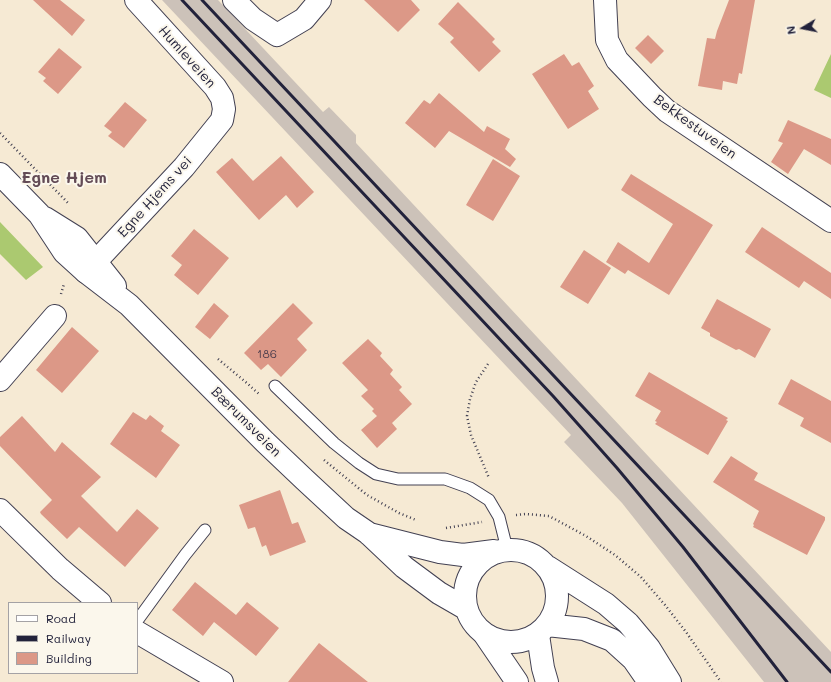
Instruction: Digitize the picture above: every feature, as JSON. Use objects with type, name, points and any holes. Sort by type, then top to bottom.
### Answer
[{"type":"main road","name":"Humleveien","points":[[136,0],[215,88],[222,98],[224,108],[222,120]]},
{"type":"main road","points":[[234,0],[253,19],[277,35],[304,19],[320,0]]},
{"type":"main road","name":"Bekkestuveien","points":[[605,0],[607,40],[617,60],[652,97],[667,111],[831,221]]},
{"type":"main road","name":"Egne Hjems vei","points":[[83,271],[184,167],[222,120]]},
{"type":"main road","name":"Bærumsveien","points":[[0,174],[39,214],[77,238],[83,271],[129,305],[265,442],[346,518],[368,534],[404,567],[439,593],[466,608]]},
{"type":"main road","points":[[0,380],[55,316]]},
{"type":"main road","points":[[0,510],[60,569],[99,602]]},
{"type":"main road","name":"Bærumsveien","points":[[368,534],[440,552],[462,555],[502,550]]},
{"type":"main road","points":[[517,682],[485,635],[473,623],[466,608],[464,590],[470,573],[482,559],[502,550],[521,550],[534,555],[548,567],[606,604],[628,623],[649,648],[670,682]]},
{"type":"main road","points":[[547,682],[543,668],[543,630],[555,612],[558,596],[556,580],[548,567]]},
{"type":"main road","points":[[485,635],[501,642],[518,642],[543,630],[584,629],[612,640],[633,659],[650,682]]},
{"type":"main road","points":[[138,633],[222,682]]},
{"type":"lane","points":[[275,386],[334,443],[359,463],[376,474],[398,479],[445,479],[470,488],[489,500],[499,517],[502,550]]},
{"type":"lane","points":[[138,620],[205,530]]},
{"type":"path","points":[[0,133],[70,204]]},
{"type":"path","points":[[55,316],[63,286],[83,271]]},
{"type":"path","points":[[488,364],[476,382],[470,399],[467,416],[471,435],[490,479],[491,488],[489,500]]},
{"type":"shaded area","points":[[162,0],[218,0],[323,112],[329,107],[356,135],[356,143],[831,652],[831,682],[764,682],[622,503],[564,442],[571,435]]},
{"type":"green space","points":[[831,54],[831,98],[814,90]]},
{"type":"green space","points":[[0,222],[43,267],[26,280],[0,254]]},
{"type":"building","points":[[33,0],[60,0],[85,20],[72,36]]},
{"type":"building","points":[[364,0],[411,0],[420,10],[398,32]]},
{"type":"building","points":[[729,0],[755,0],[742,74],[739,73],[737,84],[723,81],[722,90],[698,86],[707,38],[715,39]]},
{"type":"building","points":[[458,2],[495,39],[492,42],[501,51],[479,72],[450,42],[454,38],[438,24]]},
{"type":"building","points":[[648,35],[664,51],[651,64],[635,48]]},
{"type":"building","points":[[59,48],[82,67],[58,94],[43,81],[46,78],[38,72]]},
{"type":"building","points":[[564,54],[572,66],[579,62],[594,86],[588,91],[599,109],[568,129],[532,74]]},
{"type":"building","points":[[439,93],[484,132],[487,126],[510,139],[505,149],[516,159],[510,167],[449,131],[435,148],[405,123],[424,100],[430,104]]},
{"type":"building","points":[[125,102],[147,120],[124,148],[108,136],[112,132],[104,126]]},
{"type":"building","points":[[788,120],[831,139],[831,165],[804,149],[788,174],[771,162],[783,143],[778,141]]},
{"type":"building","points":[[281,156],[314,192],[297,208],[286,195],[259,220],[216,172],[232,158],[253,181]]},
{"type":"building","points":[[493,159],[520,176],[493,221],[466,205]]},
{"type":"building","points":[[631,174],[713,225],[669,295],[628,270],[625,274],[606,262],[618,242],[649,263],[673,224],[621,190]]},
{"type":"building","points":[[762,227],[831,273],[831,299],[804,281],[799,288],[745,252]]},
{"type":"building","points":[[194,229],[229,258],[198,295],[174,275],[182,265],[171,256]]},
{"type":"building","points":[[584,250],[611,268],[588,304],[560,287]]},
{"type":"building","points":[[717,299],[771,329],[755,358],[710,336],[710,333],[701,328]]},
{"type":"building","points":[[214,303],[229,316],[210,339],[195,327]]},
{"type":"building","points":[[293,303],[313,323],[297,339],[307,350],[281,377],[268,364],[261,370],[244,353]]},
{"type":"building","points":[[72,327],[99,351],[62,393],[36,370]]},
{"type":"building","points":[[368,339],[382,353],[380,356],[393,370],[390,374],[402,387],[399,390],[412,404],[392,423],[397,429],[377,448],[361,430],[377,416],[372,411],[374,409],[361,396],[368,390],[342,363]]},
{"type":"building","points":[[649,372],[728,418],[726,420],[728,421],[708,455],[655,424],[657,422],[655,421],[661,411],[635,396]]},
{"type":"building","points":[[791,379],[831,401],[831,443],[800,426],[804,418],[778,404]]},
{"type":"building","points":[[133,412],[146,420],[150,415],[164,426],[161,431],[180,445],[156,478],[110,444]]},
{"type":"building","points":[[22,416],[55,452],[62,442],[101,477],[81,496],[117,532],[137,509],[159,528],[125,567],[79,527],[67,539],[41,514],[40,512],[52,500],[0,446],[0,437]]},
{"type":"building","points":[[731,456],[758,473],[754,480],[825,517],[825,520],[807,555],[753,527],[759,511],[713,482]]},
{"type":"building","points":[[280,490],[292,524],[298,522],[306,542],[270,556],[266,545],[262,547],[255,527],[248,529],[239,505]]},
{"type":"building","points":[[195,582],[236,615],[247,602],[279,628],[256,656],[214,622],[203,636],[172,610]]},
{"type":"building","points":[[319,643],[368,682],[288,682]]},
{"type":"railway","points":[[182,0],[553,396],[617,468],[683,547],[787,682]]},
{"type":"railway","points":[[202,0],[831,672]]},
{"type":"district","name":"Egne Hjem","points":[[64,178]]}]
